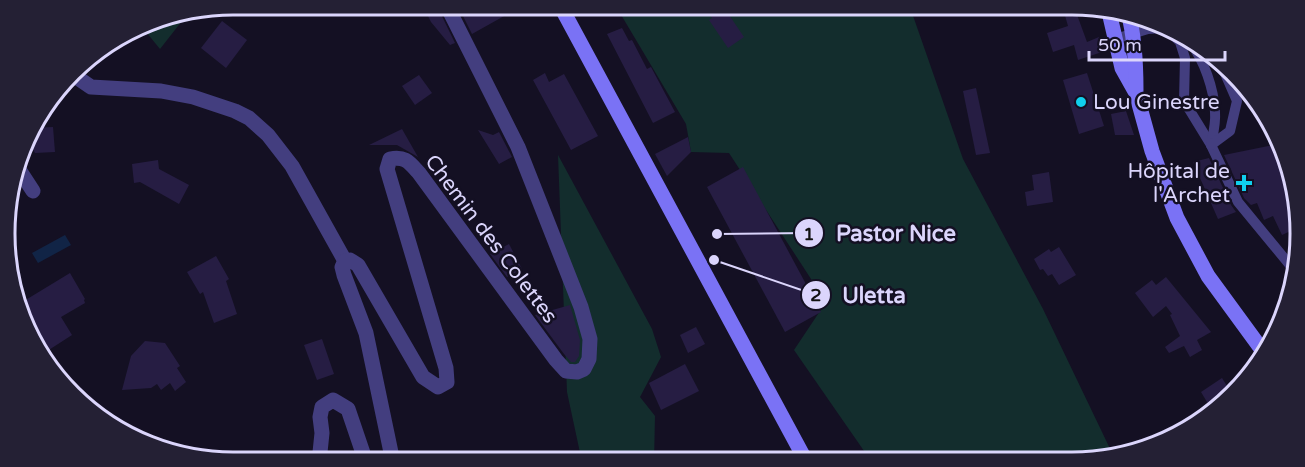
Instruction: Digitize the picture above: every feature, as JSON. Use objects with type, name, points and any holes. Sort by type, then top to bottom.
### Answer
[{"type":"main road","points":[[565,15],[801,452]]},
{"type":"main road","points":[[1112,19],[1122,68],[1136,93],[1152,151],[1177,218],[1208,276],[1259,346]]},
{"type":"main road","points":[[1130,23],[1136,65],[1136,93]]},
{"type":"street","name":"Chemin des Colettes","points":[[345,261],[350,260],[358,265],[423,377],[438,387],[447,382],[446,368],[387,169],[390,159],[400,157],[410,163],[419,173],[566,371],[577,372],[584,369],[589,359],[590,339],[581,307],[522,158],[451,15]]},
{"type":"street","points":[[79,79],[91,87],[161,90],[193,97],[236,111],[249,118],[268,135],[292,166],[345,261],[342,267],[366,333],[391,452]]},
{"type":"street","points":[[23,175],[33,191]]},
{"type":"street","points":[[320,452],[322,407],[333,400],[348,409],[363,452]]},
{"type":"lane","points":[[1115,39],[1148,29]]},
{"type":"lane","points":[[1179,43],[1185,58],[1184,100],[1211,146],[1238,202],[1288,263]]},
{"type":"lane","points":[[1199,56],[1213,96],[1216,114],[1211,146]]},
{"type":"lane","points":[[1211,146],[1230,131],[1237,101],[1228,82]]},
{"type":"green space","points":[[621,15],[913,15],[963,159],[1043,309],[1110,449],[1086,452],[865,452],[794,350],[826,302],[729,153],[691,152],[686,124]]},
{"type":"green space","points":[[182,21],[160,49],[147,33]]},
{"type":"green space","points":[[558,155],[652,329],[661,357],[640,397],[655,416],[654,452],[580,452],[567,392]]},
{"type":"water","points":[[65,235],[71,245],[38,263],[32,253]]},
{"type":"building","points":[[428,15],[441,15],[455,43],[450,45]]},
{"type":"building","points":[[462,15],[506,15],[472,34]]},
{"type":"building","points":[[710,15],[729,15],[744,37],[728,48],[709,20],[712,18]]},
{"type":"building","points":[[1065,15],[1077,15],[1087,42],[1099,37],[1105,51],[1078,60],[1074,45],[1053,52],[1047,33],[1068,26]]},
{"type":"building","points":[[222,21],[247,40],[226,68],[201,48]]},
{"type":"building","points":[[622,28],[629,41],[632,40],[647,69],[651,67],[675,112],[653,123],[607,34]]},
{"type":"building","points":[[545,73],[549,82],[564,74],[598,136],[571,150],[533,80]]},
{"type":"building","name":"Lou Ginestre","points":[[1087,73],[1104,126],[1079,134],[1063,80]]},
{"type":"building","points":[[419,75],[432,93],[415,105],[402,86]]},
{"type":"building","points":[[976,88],[990,153],[976,155],[963,91]]},
{"type":"building","points":[[1126,111],[1134,135],[1115,135],[1111,114]]},
{"type":"building","points":[[53,127],[55,152],[35,153],[33,149],[42,128]]},
{"type":"building","points":[[402,129],[418,157],[397,145],[369,145]]},
{"type":"building","points":[[478,130],[493,135],[499,132],[512,157],[499,164]]},
{"type":"building","points":[[688,137],[691,152],[667,176],[655,154]]},
{"type":"building","points":[[1271,145],[1283,177],[1290,231],[1282,235],[1273,216],[1264,220],[1257,203],[1251,205],[1244,198],[1224,155]]},
{"type":"building","points":[[1209,158],[1236,212],[1218,219],[1193,162]]},
{"type":"building","points":[[158,160],[159,169],[189,185],[179,204],[140,182],[134,183],[132,164]]},
{"type":"building","points":[[743,167],[821,312],[785,332],[707,187]]},
{"type":"building","points":[[1049,172],[1053,202],[1027,206],[1025,192],[1034,190],[1032,175]]},
{"type":"building","points":[[509,244],[522,269],[507,277],[490,254]]},
{"type":"building","points":[[1059,247],[1076,275],[1059,285],[1052,274],[1048,276],[1043,269],[1040,270],[1034,259],[1049,249],[1051,252]]},
{"type":"building","points":[[216,256],[229,279],[226,281],[237,314],[214,323],[203,292],[200,294],[187,272]]},
{"type":"building","points":[[70,273],[85,303],[61,317],[72,335],[49,350],[26,300]]},
{"type":"building","points":[[1166,277],[1211,332],[1197,340],[1202,350],[1190,357],[1184,346],[1169,353],[1165,347],[1180,336],[1170,315],[1172,314],[1166,306],[1153,317],[1135,293],[1152,280],[1156,285]]},
{"type":"building","points":[[570,305],[580,340],[579,356],[575,362],[571,362],[564,354],[535,315]]},
{"type":"building","points":[[696,327],[705,344],[688,353],[680,335]]},
{"type":"building","points":[[322,339],[334,374],[317,380],[304,345]]},
{"type":"building","points":[[145,341],[165,343],[180,366],[177,368],[186,382],[175,391],[170,383],[161,390],[157,384],[151,388],[122,390],[131,356]]},
{"type":"building","points":[[685,364],[699,391],[661,410],[649,383]]},
{"type":"building","points":[[1222,378],[1227,387],[1208,404],[1201,392]]},
{"type":"place","name":"Lou Ginestre","points":[[1081,102]]},
{"type":"place","name":"Hôpital de l'Archet","points":[[1244,183]]},
{"type":"place","name":"Pastor Nice","points":[[717,234]]},
{"type":"place","name":"Uletta","points":[[714,260]]}]
